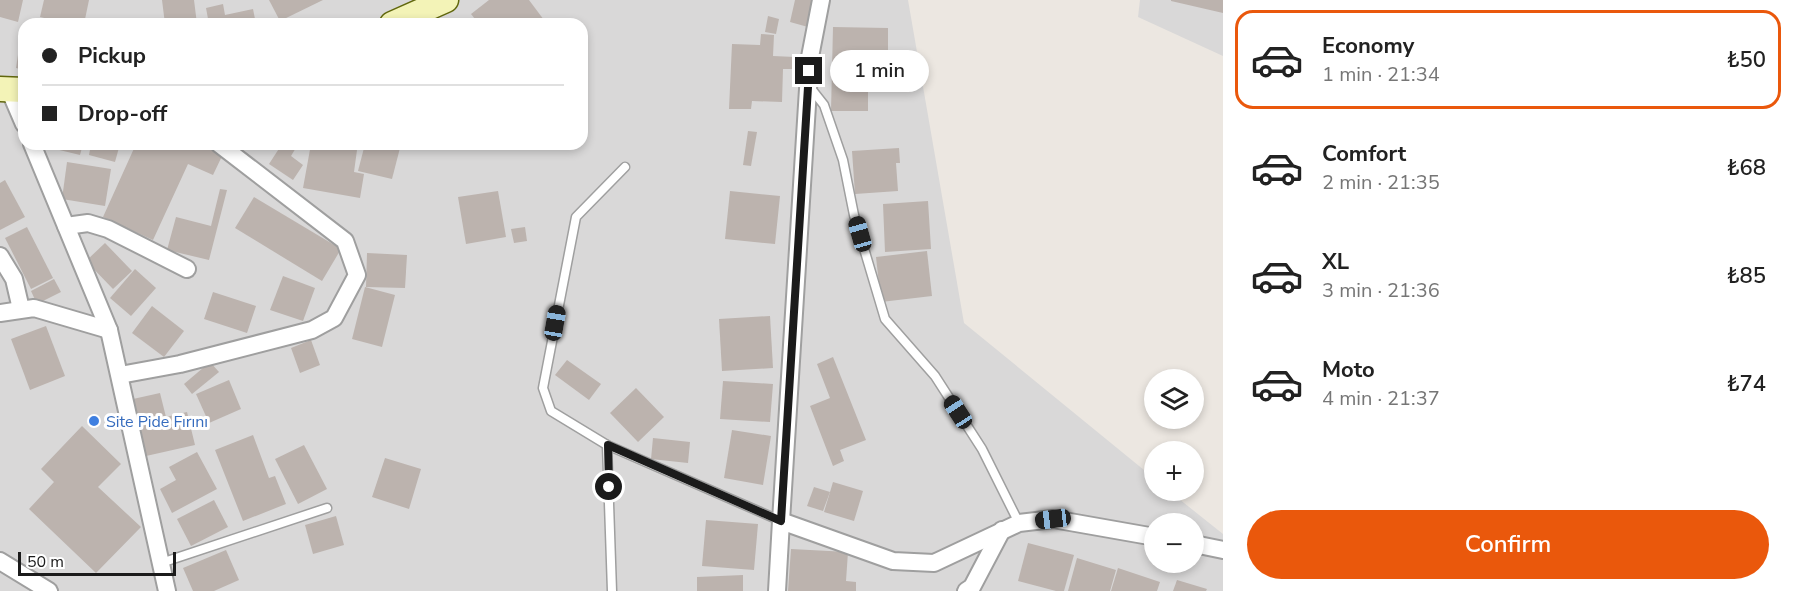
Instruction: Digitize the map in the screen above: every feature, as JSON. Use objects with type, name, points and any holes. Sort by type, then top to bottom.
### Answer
[{"type":"main road","points":[[406,18],[446,0]]},
{"type":"street","points":[[777,591],[810,57],[821,0]]},
{"type":"street","points":[[11,89],[18,108]]},
{"type":"street","points":[[34,150],[110,330],[167,591]]},
{"type":"street","points":[[120,375],[180,364],[312,330],[334,318],[357,275],[345,241],[227,150]]},
{"type":"street","points":[[66,226],[88,223],[108,229],[187,269]]},
{"type":"street","points":[[0,256],[14,279],[21,309]]},
{"type":"street","points":[[0,314],[34,308],[110,330]]},
{"type":"street","points":[[781,521],[893,561],[934,563],[1019,523],[1053,519],[1144,535]]},
{"type":"street","points":[[966,591],[972,586],[1002,530]]},
{"type":"street","points":[[1204,546],[1223,550]]},
{"type":"street","points":[[0,561],[49,591]]},
{"type":"lane","points":[[808,85],[824,105],[843,160],[854,215],[885,319],[934,376],[982,449],[1019,523]]},
{"type":"lane","points":[[625,167],[576,217],[543,388],[551,411],[608,445],[781,521]]},
{"type":"lane","points":[[608,445],[612,591]]},
{"type":"lane","points":[[161,563],[327,508]]},
{"type":"shaded area","points":[[0,0],[908,0],[964,323],[1144,470],[1144,501],[1182,501],[1197,513],[1144,513],[1144,573],[1204,573],[1204,519],[1223,534],[1223,591],[0,591]]},
{"type":"shaded area","points":[[1140,0],[1223,0],[1223,56],[1138,17]]},
{"type":"building","points":[[0,0],[23,0],[18,22],[0,17]]},
{"type":"building","points":[[44,0],[89,0],[85,18],[40,17]]},
{"type":"building","points":[[162,0],[194,0],[196,18],[164,18]]},
{"type":"building","points":[[269,0],[323,0],[286,18],[278,18]]},
{"type":"building","points":[[489,0],[529,0],[542,18],[474,18],[471,14]]},
{"type":"building","points":[[795,0],[814,0],[808,27],[790,22]]},
{"type":"building","points":[[1223,0],[1223,13],[1171,1]]},
{"type":"building","points":[[223,4],[225,15],[253,9],[255,18],[208,18],[206,8]]},
{"type":"building","points":[[768,16],[779,19],[776,34],[765,32]]},
{"type":"building","points":[[833,27],[888,28],[888,81],[868,80],[868,111],[831,111]]},
{"type":"building","points":[[761,34],[774,35],[773,56],[795,57],[795,69],[783,69],[782,102],[752,101],[751,109],[729,109],[732,44],[760,45]]},
{"type":"building","points":[[748,131],[757,132],[751,166],[743,165]]},
{"type":"building","points":[[899,148],[900,163],[896,163],[898,191],[855,194],[852,151]]},
{"type":"building","points":[[59,150],[81,150],[80,155]]},
{"type":"building","points":[[90,150],[118,150],[115,162],[89,155]]},
{"type":"building","points":[[133,150],[214,150],[223,154],[213,175],[188,164],[153,240],[103,217]]},
{"type":"building","points":[[278,150],[295,150],[291,156],[303,165],[293,180],[269,164]]},
{"type":"building","points":[[310,150],[357,150],[354,172],[364,174],[360,198],[303,188]]},
{"type":"building","points":[[363,150],[399,150],[392,179],[358,171]]},
{"type":"building","points":[[67,162],[111,169],[105,206],[62,199]]},
{"type":"building","points":[[5,180],[25,217],[0,230],[0,183]]},
{"type":"building","points":[[220,189],[227,190],[209,260],[167,250],[176,217],[211,226]]},
{"type":"building","points":[[498,191],[506,237],[466,244],[458,197]]},
{"type":"building","points":[[730,191],[780,196],[775,244],[725,239]]},
{"type":"building","points":[[254,197],[341,249],[322,281],[235,228]]},
{"type":"building","points":[[928,201],[931,249],[885,252],[883,204]]},
{"type":"building","points":[[27,227],[53,278],[31,289],[5,238]]},
{"type":"building","points":[[525,227],[527,241],[514,243],[511,229]]},
{"type":"building","points":[[105,243],[132,271],[113,289],[86,261]]},
{"type":"building","points":[[927,251],[932,296],[881,302],[876,257]]},
{"type":"building","points":[[367,253],[407,255],[405,288],[366,287]]},
{"type":"building","points":[[135,269],[156,288],[131,316],[110,298]]},
{"type":"building","points":[[283,276],[315,288],[303,321],[270,310]]},
{"type":"building","points":[[54,279],[61,292],[37,304],[31,291]]},
{"type":"building","points":[[365,287],[395,295],[382,347],[352,339]]},
{"type":"building","points":[[213,292],[256,306],[247,333],[204,319]]},
{"type":"building","points":[[152,306],[184,331],[164,357],[132,333]]},
{"type":"building","points":[[770,316],[773,368],[722,371],[719,319]]},
{"type":"building","points":[[46,326],[65,376],[30,390],[11,339]]},
{"type":"building","points":[[311,340],[320,365],[300,373],[291,348]]},
{"type":"building","points":[[833,357],[866,440],[840,450],[844,461],[833,466],[810,406],[830,398],[817,364]]},
{"type":"building","points":[[567,360],[601,384],[589,400],[555,375]]},
{"type":"building","points":[[210,362],[219,372],[192,394],[184,384]]},
{"type":"building","points":[[229,380],[241,409],[209,423],[196,394]]},
{"type":"building","points":[[723,381],[773,384],[770,422],[720,419]]},
{"type":"building","points":[[636,388],[664,417],[638,442],[610,413]]},
{"type":"building","points":[[160,393],[166,417],[187,412],[195,445],[146,456],[133,399]]},
{"type":"building","points":[[82,426],[121,464],[98,487],[141,527],[96,573],[29,509],[54,482],[41,469]]},
{"type":"building","points":[[732,430],[771,436],[763,485],[724,478]]},
{"type":"building","points":[[253,435],[269,478],[275,476],[286,504],[243,521],[215,450]]},
{"type":"building","points":[[653,438],[690,442],[688,463],[651,459]]},
{"type":"building","points":[[304,445],[327,489],[298,504],[275,459]]},
{"type":"building","points":[[197,452],[217,489],[172,513],[160,489],[176,480],[169,467]]},
{"type":"building","points":[[385,458],[421,469],[409,509],[372,497]]},
{"type":"building","points":[[833,482],[863,491],[854,521],[824,512]]},
{"type":"building","points":[[814,487],[830,492],[823,511],[807,506]]},
{"type":"building","points":[[214,500],[228,527],[191,546],[177,519]]},
{"type":"building","points":[[336,516],[344,545],[313,554],[305,525]]},
{"type":"building","points":[[706,520],[758,524],[754,570],[702,566]]},
{"type":"building","points":[[1028,543],[1074,555],[1064,591],[1018,581]]},
{"type":"building","points":[[791,549],[848,552],[846,581],[856,582],[856,591],[788,591]]},
{"type":"building","points":[[226,550],[239,580],[214,591],[193,591],[183,568]]},
{"type":"building","points":[[1077,558],[1116,570],[1110,591],[1068,591]]},
{"type":"building","points":[[1118,568],[1160,582],[1157,591],[1111,591]]},
{"type":"building","points":[[743,575],[743,591],[697,591],[697,577]]},
{"type":"building","points":[[1177,580],[1207,589],[1206,591],[1173,591]]},
{"type":"place","name":"Site Pide Fırını","points":[[94,421]]},
{"type":"route","points":[[609,487],[608,445],[781,521],[809,71]]}]
